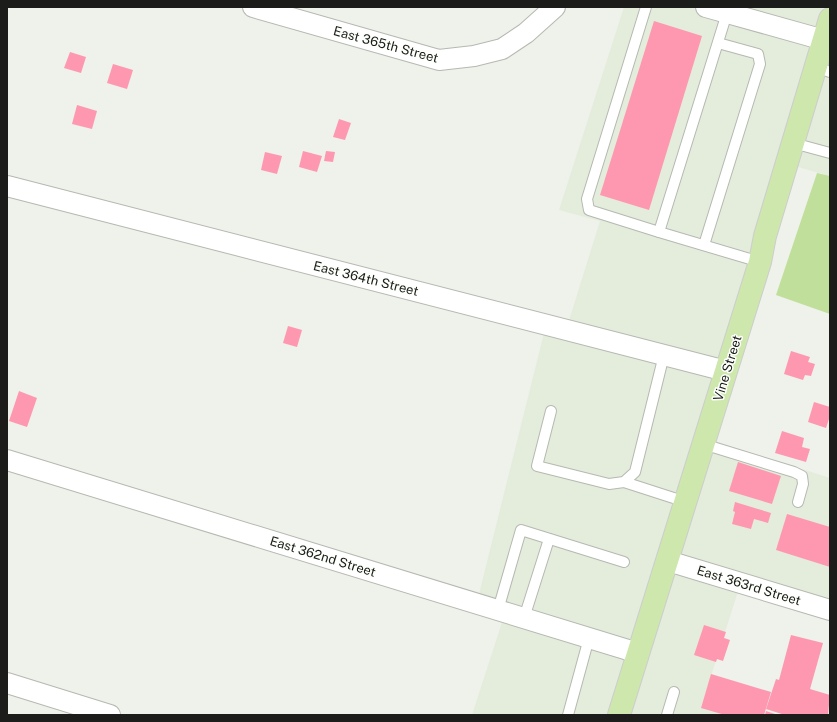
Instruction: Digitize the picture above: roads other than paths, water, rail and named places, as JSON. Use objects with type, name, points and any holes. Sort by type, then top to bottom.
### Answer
[{"type":"main road","name":"Vine Street","points":[[619,715],[760,262],[765,236],[793,143],[823,70],[824,40],[830,19]]},
{"type":"street","name":"East 365th Street","points":[[254,7],[439,60],[474,56],[502,49],[526,33],[555,7]]},
{"type":"street","points":[[706,7],[737,12],[824,40]]},
{"type":"street","name":"East 364th Street","points":[[7,186],[726,371]]},
{"type":"street","name":"East 362nd Street","points":[[7,460],[638,653]]},
{"type":"street","name":"East 363rd Street","points":[[668,561],[830,610]]},
{"type":"street","points":[[7,683],[110,715]]},
{"type":"lane","points":[[646,7],[587,199],[589,210],[760,262]]},
{"type":"lane","points":[[659,232],[718,43],[737,12]]},
{"type":"lane","points":[[704,245],[760,64],[758,54],[718,43]]},
{"type":"lane","points":[[793,143],[830,153]]},
{"type":"lane","points":[[624,482],[635,472],[664,355]]},
{"type":"lane","points":[[551,411],[537,466],[609,484],[624,482],[686,502]]},
{"type":"lane","points":[[703,444],[794,472],[802,476],[803,484],[798,502]]},
{"type":"lane","points":[[498,610],[521,530],[624,562]]},
{"type":"lane","points":[[524,618],[549,539]]},
{"type":"lane","points":[[568,715],[589,638]]},
{"type":"lane","points":[[667,715],[674,692]]}]
